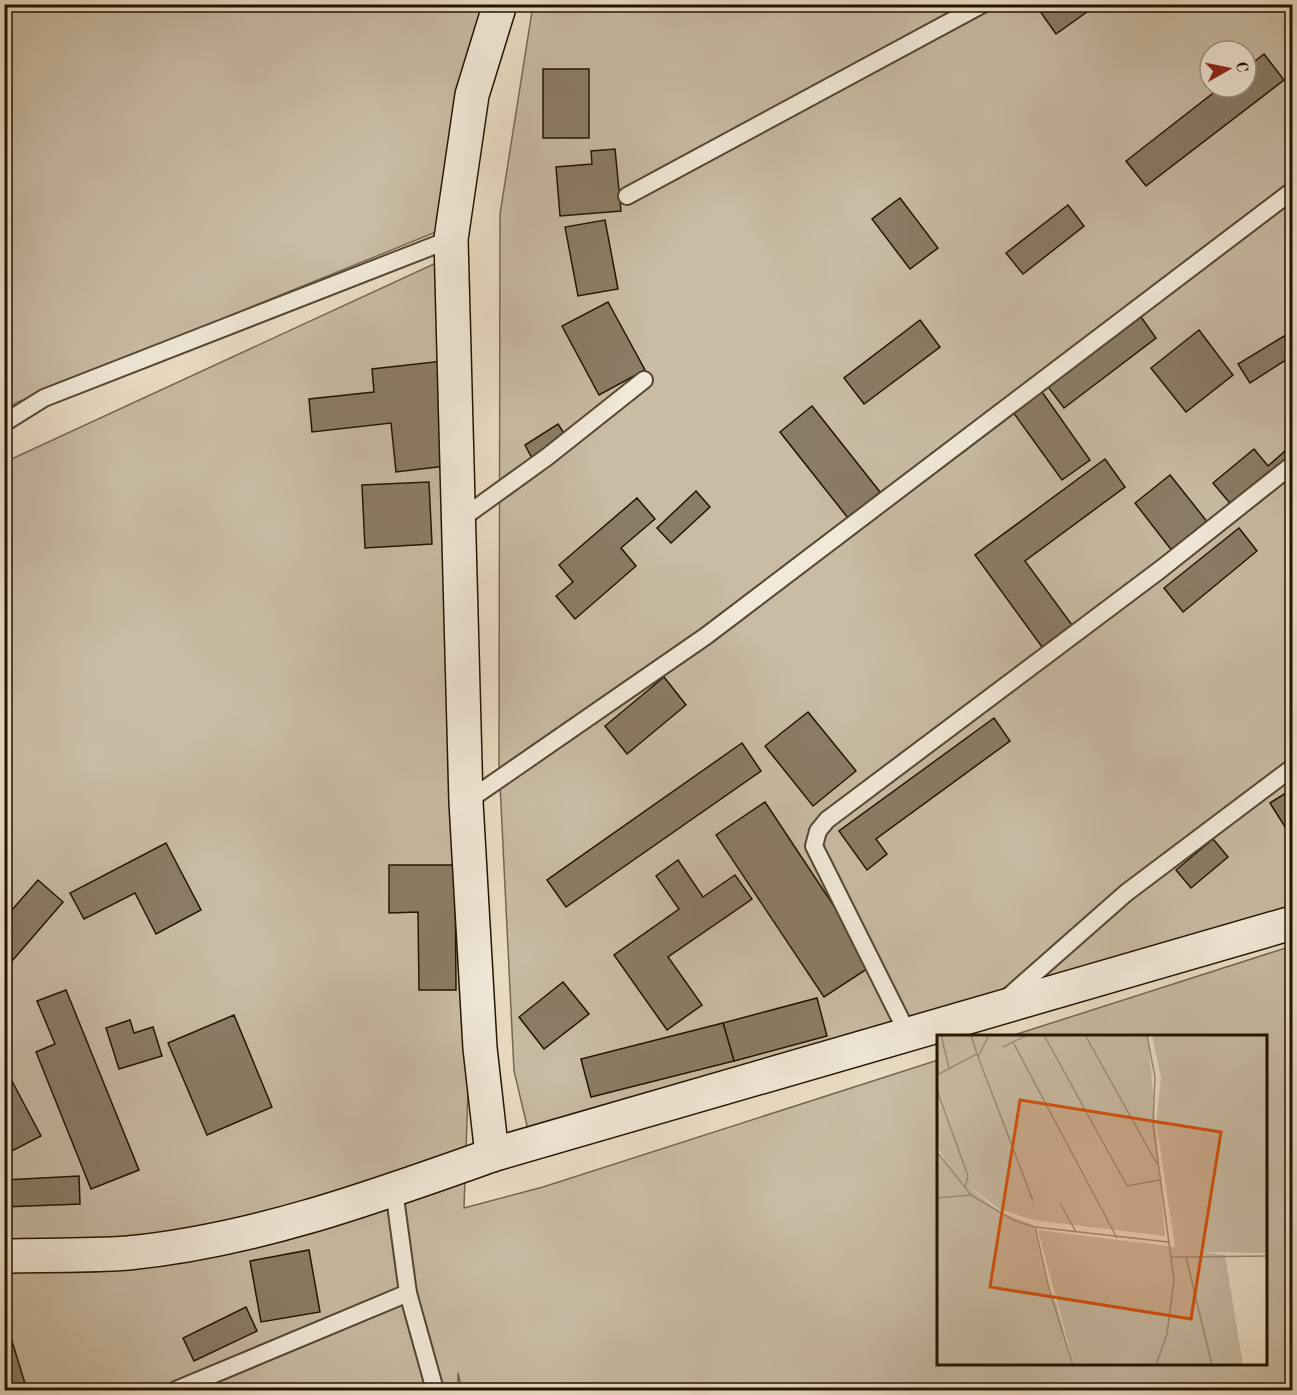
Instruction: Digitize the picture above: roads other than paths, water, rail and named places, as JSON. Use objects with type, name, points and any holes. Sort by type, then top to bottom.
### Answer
[{"type":"street","points":[[492,1155],[480,1048],[466,802],[451,239],[472,95],[500,4]]},
{"type":"street","points":[[4,1256],[128,1253],[241,1235],[394,1190],[492,1155],[1293,923]]},
{"type":"lane","points":[[627,196],[983,4]]},
{"type":"lane","points":[[466,802],[706,636],[1293,191]]},
{"type":"lane","points":[[4,423],[44,398],[451,239]]},
{"type":"lane","points":[[460,519],[547,457],[644,380]]},
{"type":"lane","points":[[908,1034],[814,846],[818,831],[827,820],[1161,569],[1293,465]]},
{"type":"lane","points":[[994,1010],[1126,893],[1293,768]]},
{"type":"lane","points":[[394,1190],[408,1293],[435,1390]]},
{"type":"lane","points":[[176,1390],[408,1293]]}]
